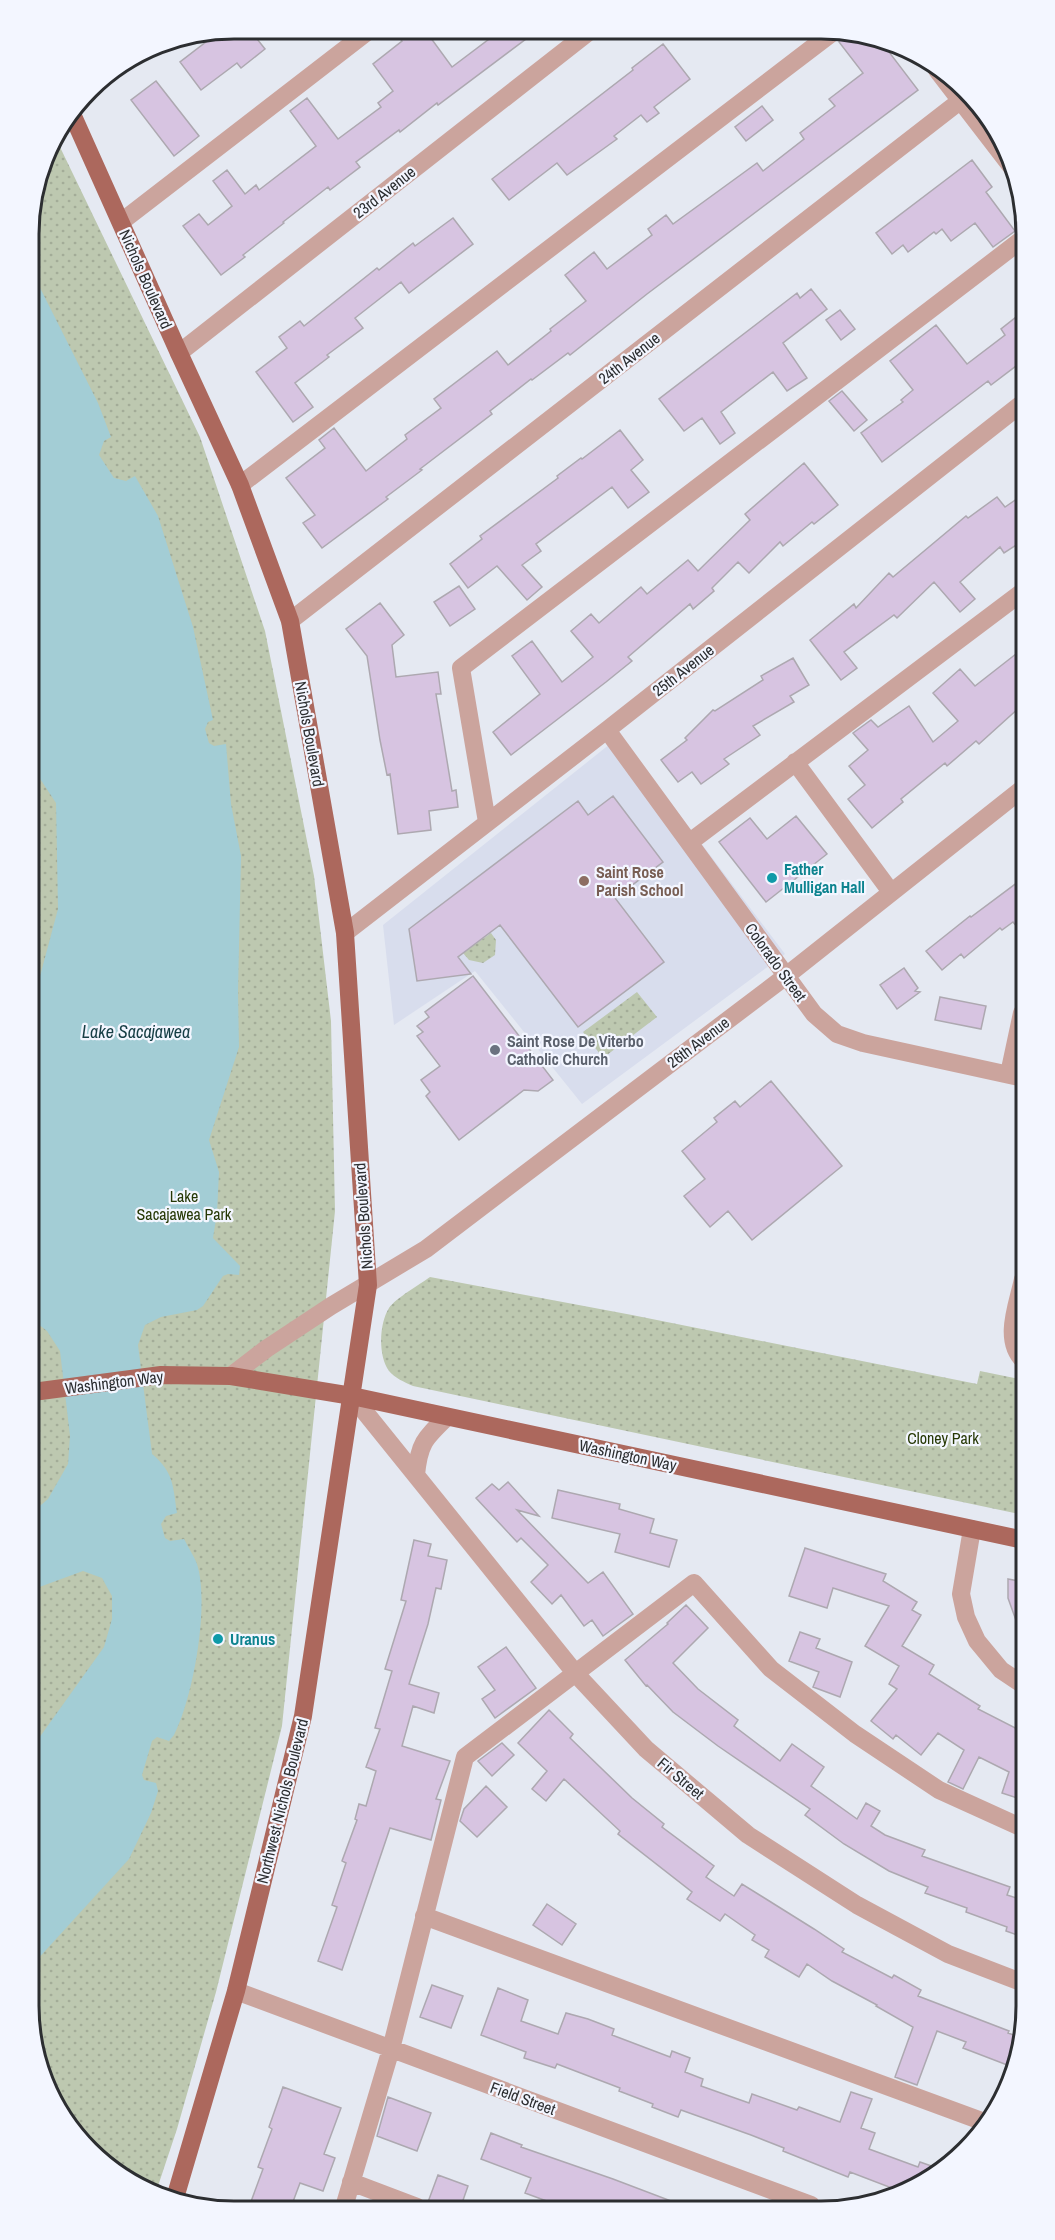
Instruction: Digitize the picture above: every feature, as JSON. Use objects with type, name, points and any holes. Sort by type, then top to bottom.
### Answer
[{"type":"main road","name":"Nichols Boulevard","points":[[75,121],[178,353],[240,485],[290,621],[345,933],[368,1285],[352,1396]]},
{"type":"main road","name":"Washington Way","points":[[39,1391],[161,1374],[231,1376],[352,1396],[1016,1538]]},
{"type":"main road","name":"Northwest Nichols Boulevard","points":[[177,2192],[236,1991],[303,1716],[352,1396]]},
{"type":"street","points":[[121,222],[359,39]]},
{"type":"street","name":"23rd Avenue","points":[[178,353],[581,39]]},
{"type":"street","points":[[240,485],[824,39]]},
{"type":"street","name":"24th Avenue","points":[[290,621],[963,100]]},
{"type":"street","points":[[486,822],[461,668],[1016,244]]},
{"type":"street","name":"25th Avenue","points":[[345,933],[1016,408]]},
{"type":"street","points":[[690,842],[1016,596]]},
{"type":"street","name":"Colorado Street","points":[[607,730],[814,1014],[837,1034],[863,1043],[1016,1076]]},
{"type":"street","points":[[795,762],[891,892]]},
{"type":"street","name":"26th Avenue","points":[[368,1285],[426,1249],[786,976],[1016,794]]},
{"type":"street","points":[[231,1376],[266,1349],[368,1285]]},
{"type":"street","points":[[1016,1313],[1012,1333],[1012,1344],[1016,1350]]},
{"type":"street","name":"Fir Street","points":[[352,1396],[576,1674],[646,1749],[748,1835],[857,1905],[948,1954],[1016,1980]]},
{"type":"street","points":[[416,1475],[418,1456],[424,1439],[447,1417]]},
{"type":"street","points":[[972,1529],[961,1594],[966,1617],[977,1641],[1001,1670],[1016,1680]]},
{"type":"street","points":[[346,2201],[391,2049],[465,1757],[694,1583],[771,1669],[855,1734],[939,1790],[1016,1825]]},
{"type":"street","points":[[424,1916],[979,2120]]},
{"type":"street","name":"Field Street","points":[[236,1991],[800,2201]]},
{"type":"street","points":[[351,2182],[403,2201]]},
{"type":"shaded area","name":"Saint Rose Parish School","points":[[620,736],[785,954],[582,1104],[475,971],[394,1025],[383,925]]},
{"type":"green space","name":"Lake Sacajawea Park","points":[[60,147],[200,437],[265,631],[314,876],[331,1021],[335,1211],[282,1726],[216,1992],[177,2129],[158,2185],[126,2168],[106,2153],[87,2134],[59,2092],[46,2056],[39,2006],[39,222],[46,184]]},
{"type":"green space","points":[[491,933],[496,940],[495,955],[483,963],[469,960],[463,953]]},
{"type":"green space","points":[[637,992],[657,1017],[603,1058],[583,1032]]},
{"type":"green space","name":"Cloney Park","points":[[430,1277],[977,1384],[980,1371],[1016,1378],[1016,1513],[413,1386],[389,1371],[385,1365],[382,1349],[383,1322],[389,1308]]},
{"type":"water","name":"Lake Sacajawea","points":[[39,286],[98,403],[111,437],[104,441],[99,455],[114,478],[126,481],[135,476],[158,516],[193,627],[213,720],[208,722],[205,729],[209,743],[214,746],[226,744],[231,804],[241,856],[239,1047],[209,1140],[219,1172],[213,1238],[240,1266],[239,1275],[223,1276],[203,1306],[197,1310],[161,1317],[145,1325],[138,1345],[152,1454],[169,1474],[177,1513],[166,1516],[161,1524],[165,1538],[170,1541],[184,1539],[197,1564],[201,1582],[202,1603],[198,1651],[181,1719],[174,1735],[169,1741],[157,1737],[152,1741],[142,1775],[144,1780],[156,1783],[158,1791],[151,1813],[129,1859],[39,1958],[39,1738],[104,1647],[112,1619],[112,1596],[102,1578],[83,1571],[39,1587],[39,1507],[48,1499],[68,1464],[70,1436],[60,1351],[47,1331],[39,1325],[39,980],[58,909],[56,803],[39,777]]},
{"type":"building","points":[[222,39],[257,39],[265,49],[241,68],[237,63],[201,90],[180,62],[207,41]]},
{"type":"building","points":[[400,39],[432,39],[452,67],[489,39],[526,39],[438,105],[437,103],[356,162],[360,167],[330,190],[328,187],[221,275],[183,226],[199,214],[208,225],[232,206],[213,181],[227,170],[245,194],[256,185],[259,190],[316,146],[290,111],[307,98],[338,139],[381,107],[378,103],[393,91],[373,64],[402,41]]},
{"type":"building","points":[[840,40],[859,43],[889,52],[918,90],[647,294],[570,355],[568,353],[531,379],[490,411],[492,414],[386,497],[388,499],[322,548],[303,523],[315,515],[286,478],[325,448],[319,440],[334,428],[366,471],[407,439],[405,435],[441,408],[434,399],[497,351],[508,365],[586,301],[565,275],[594,252],[607,269],[652,235],[648,229],[666,215],[673,224],[757,163],[763,171],[804,139],[800,133],[835,106],[829,99],[863,73],[839,42]]},
{"type":"building","points":[[663,44],[690,79],[654,107],[659,113],[647,122],[641,115],[614,136],[617,139],[567,175],[557,163],[509,200],[492,179],[633,70],[632,68]]},
{"type":"building","points":[[156,81],[199,136],[174,156],[131,100]]},
{"type":"building","points":[[762,106],[773,120],[746,141],[735,127]]},
{"type":"building","points":[[972,160],[992,187],[986,192],[1015,231],[993,247],[975,223],[951,241],[942,229],[936,234],[934,232],[908,252],[903,245],[892,254],[876,233]]},
{"type":"building","points":[[453,218],[473,244],[409,293],[401,282],[355,318],[363,328],[295,383],[313,407],[293,422],[256,372],[287,348],[279,337],[300,321],[304,326],[377,268],[379,270],[413,243],[415,246]]},
{"type":"building","points":[[811,289],[827,309],[783,343],[807,378],[787,391],[773,372],[721,412],[735,433],[720,444],[702,418],[684,431],[659,399],[797,293],[800,298]]},
{"type":"building","points":[[840,310],[855,329],[841,340],[826,320]]},
{"type":"building","points":[[1016,317],[1016,366],[991,385],[988,381],[882,462],[861,433],[903,402],[901,400],[913,390],[890,361],[936,325],[967,364],[1005,335],[1001,329]]},
{"type":"building","points":[[842,391],[867,420],[854,431],[829,401]]},
{"type":"building","points":[[620,430],[643,460],[631,470],[649,492],[628,508],[612,487],[536,544],[541,551],[522,565],[542,587],[527,600],[497,566],[468,588],[450,564],[482,539],[480,536]]},
{"type":"building","points":[[804,463],[838,505],[814,524],[812,522],[783,546],[780,542],[749,573],[738,562],[712,588],[714,591],[693,609],[690,604],[628,657],[632,661],[511,755],[493,732],[540,694],[512,656],[532,641],[562,682],[593,657],[571,631],[591,614],[599,623],[641,587],[647,594],[688,560],[698,571],[750,520],[745,514]]},
{"type":"building","points":[[997,497],[1005,507],[1016,499],[1016,545],[1004,553],[1000,547],[960,582],[975,599],[960,612],[934,582],[897,618],[894,615],[844,652],[857,668],[841,680],[810,640],[854,604],[856,608],[889,573],[893,577],[966,516],[968,518]]},
{"type":"building","points":[[459,586],[475,609],[450,626],[434,602]]},
{"type":"building","points":[[380,603],[404,635],[392,645],[396,677],[438,672],[441,694],[436,694],[452,791],[456,790],[458,807],[429,811],[431,830],[398,834],[390,774],[387,775],[380,740],[367,656],[346,629]]},
{"type":"building","points":[[1016,654],[1016,711],[979,744],[976,741],[947,766],[945,763],[901,799],[903,802],[872,828],[848,799],[865,785],[849,766],[868,750],[853,733],[871,720],[878,727],[909,706],[933,742],[958,721],[933,693],[960,669],[975,686]]},
{"type":"building","points":[[793,658],[809,685],[790,696],[794,702],[753,726],[760,735],[724,759],[729,764],[701,784],[692,772],[678,782],[661,760],[687,740],[685,738],[713,710],[715,711],[763,680],[761,676]]},
{"type":"building","points":[[613,796],[663,862],[615,898],[664,962],[578,1027],[500,925],[458,957],[471,974],[417,981],[409,929],[578,801],[588,815]]},
{"type":"building","name":"Father Mulligan Hall","points":[[796,816],[827,854],[766,902],[719,842],[750,818],[767,839]]},
{"type":"building","points":[[1016,883],[1016,926],[1013,922],[1002,930],[1000,928],[964,958],[961,954],[942,970],[926,951]]},
{"type":"building","points":[[904,968],[918,988],[915,991],[920,992],[897,1009],[880,985]]},
{"type":"building","name":"Saint Rose De Viterbo Catholic Church","points":[[473,976],[553,1080],[538,1091],[524,1090],[459,1140],[426,1096],[430,1092],[421,1080],[440,1066],[417,1036],[423,1032],[417,1026],[429,1017],[425,1012]]},
{"type":"building","points":[[940,997],[986,1006],[981,1029],[935,1020]]},
{"type":"building","points":[[771,1081],[842,1166],[752,1240],[728,1211],[710,1227],[684,1196],[705,1179],[682,1151],[717,1122],[714,1118],[735,1101],[740,1107]]},
{"type":"building","points":[[508,1482],[539,1516],[517,1510],[588,1583],[603,1572],[633,1614],[603,1636],[592,1620],[584,1626],[561,1595],[552,1604],[531,1582],[548,1565],[521,1538],[517,1542],[476,1498],[492,1484],[499,1490]]},
{"type":"building","points":[[558,1490],[620,1504],[619,1509],[654,1519],[650,1533],[677,1540],[669,1567],[615,1552],[620,1534],[552,1518]]},
{"type":"building","points":[[414,1540],[431,1544],[428,1556],[447,1560],[441,1589],[436,1588],[428,1624],[409,1684],[439,1693],[434,1713],[413,1706],[402,1746],[450,1761],[436,1799],[441,1800],[431,1840],[390,1828],[342,1970],[318,1961],[337,1907],[332,1905],[346,1863],[342,1861],[357,1820],[355,1819],[359,1804],[366,1806],[376,1771],[366,1767],[380,1729],[375,1728],[392,1671],[385,1669],[406,1601],[401,1600]]},
{"type":"building","points":[[805,1548],[886,1574],[883,1581],[917,1602],[912,1610],[921,1615],[902,1646],[934,1665],[929,1674],[980,1706],[978,1709],[1016,1728],[1016,1798],[1002,1793],[1009,1772],[979,1757],[963,1789],[948,1782],[964,1750],[938,1733],[921,1755],[896,1735],[893,1739],[871,1721],[897,1689],[889,1684],[899,1666],[865,1646],[889,1606],[833,1588],[827,1608],[789,1596]]},
{"type":"building","points":[[1008,1579],[1016,1580],[1016,1620],[1008,1598]]},
{"type":"building","points":[[686,1605],[708,1628],[673,1663],[698,1689],[738,1720],[734,1726],[780,1761],[792,1744],[824,1767],[811,1786],[857,1819],[866,1803],[880,1811],[871,1826],[885,1835],[925,1850],[922,1856],[1010,1887],[1007,1895],[1016,1898],[1016,1934],[1006,1931],[1007,1927],[966,1912],[967,1908],[925,1893],[928,1887],[889,1871],[844,1844],[805,1815],[810,1809],[673,1712],[646,1686],[625,1660]]},
{"type":"building","points":[[800,1632],[820,1639],[816,1648],[852,1662],[840,1697],[813,1687],[819,1672],[789,1661]]},
{"type":"building","points":[[506,1647],[536,1688],[495,1718],[482,1699],[495,1690],[478,1667]]},
{"type":"building","points":[[549,1710],[573,1734],[570,1738],[632,1798],[664,1824],[662,1827],[714,1866],[706,1877],[734,1896],[742,1884],[844,1949],[842,1952],[892,1978],[894,1975],[921,1990],[918,1996],[1009,2031],[1008,2033],[1013,2035],[1006,2065],[963,2048],[966,2042],[937,2031],[917,2085],[895,2077],[913,2027],[832,1981],[807,1964],[799,1977],[765,1957],[769,1950],[752,1940],[755,1935],[725,1914],[720,1921],[687,1899],[692,1892],[618,1834],[620,1831],[564,1779],[546,1801],[532,1789],[547,1771],[518,1743]]},
{"type":"building","points":[[502,1743],[514,1755],[492,1776],[478,1761]]},
{"type":"building","points":[[486,1786],[507,1807],[477,1837],[460,1821],[464,1809]]},
{"type":"building","points":[[547,1904],[576,1924],[562,1945],[533,1925]]},
{"type":"building","points":[[432,1985],[463,1996],[451,2028],[420,2017]]},
{"type":"building","points":[[498,1988],[528,2000],[521,2021],[558,2034],[566,2013],[588,2019],[614,2029],[612,2035],[670,2057],[672,2051],[690,2058],[685,2072],[703,2079],[701,2086],[749,2103],[752,2094],[797,2110],[799,2107],[840,2122],[851,2092],[872,2099],[861,2128],[875,2133],[869,2149],[918,2167],[920,2162],[932,2166],[890,2188],[850,2172],[848,2177],[783,2151],[784,2148],[751,2135],[681,2110],[678,2117],[652,2107],[653,2104],[619,2091],[620,2088],[557,2064],[555,2068],[524,2058],[526,2052],[481,2035]]},
{"type":"building","points":[[283,2087],[341,2108],[324,2154],[335,2158],[323,2191],[300,2183],[293,2201],[251,2201],[263,2169],[258,2167],[272,2129],[269,2127]]},
{"type":"building","points":[[388,2097],[431,2113],[417,2151],[377,2136]]},
{"type":"building","points":[[491,2133],[522,2145],[521,2147],[671,2201],[547,2201],[525,2193],[531,2178],[481,2159]]},
{"type":"building","points":[[438,2175],[468,2186],[463,2201],[428,2201]]},
{"type":"place","name":"Father Mulligan Hall","points":[[772,878]]},
{"type":"place","name":"Saint Rose Parish School","points":[[584,881]]},
{"type":"place","name":"Saint Rose De Viterbo Catholic Church","points":[[495,1050]]},
{"type":"place","name":"Uranus","points":[[218,1639]]}]
